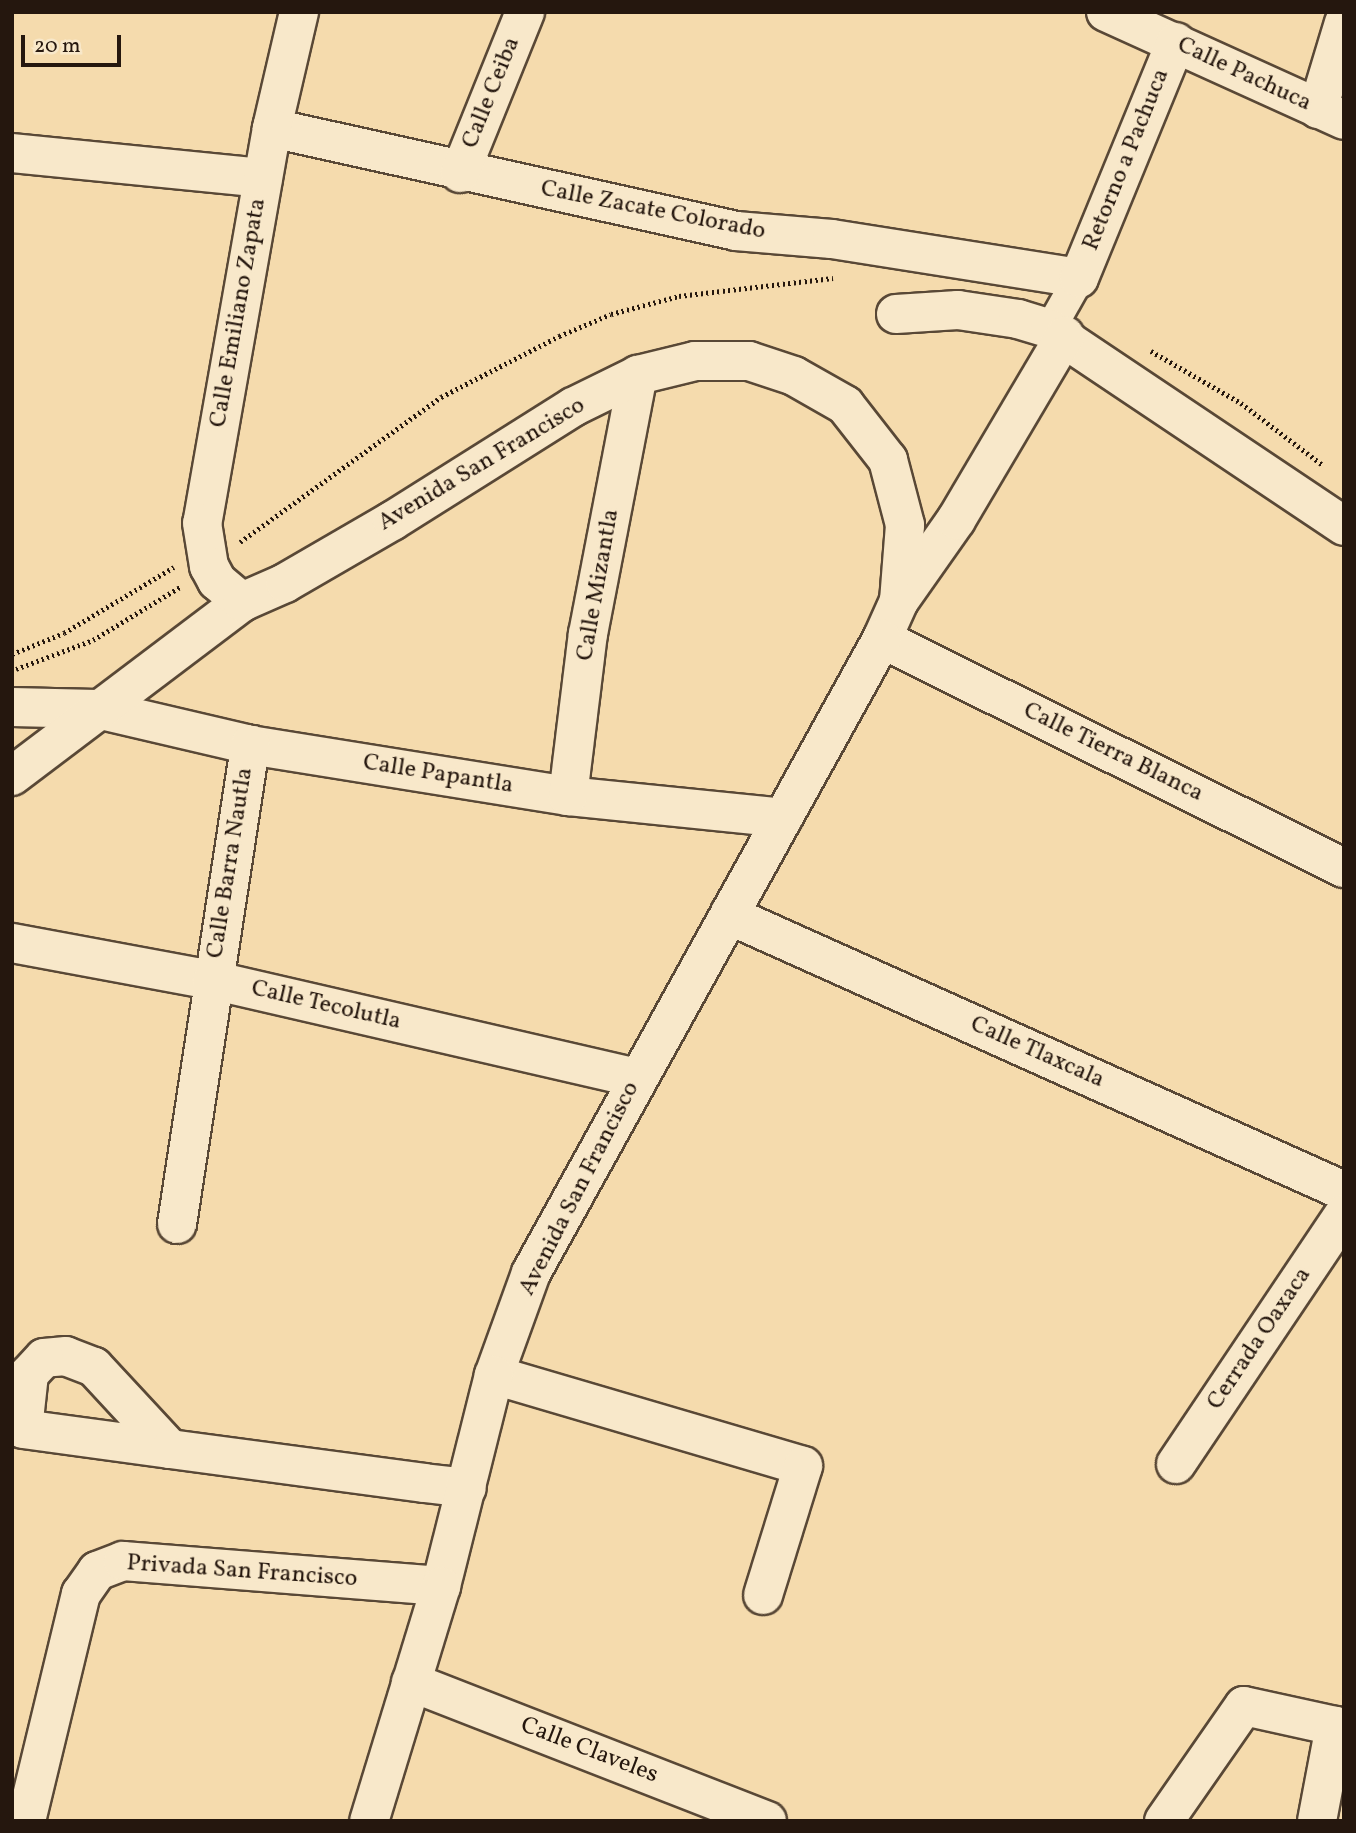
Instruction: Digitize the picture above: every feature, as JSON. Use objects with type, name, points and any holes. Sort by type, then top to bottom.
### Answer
[{"type":"street","name":"Calle Emiliano Zapata","points":[[242,602],[217,581],[202,523],[272,128],[299,12]]},
{"type":"street","name":"Calle Ceiba","points":[[460,173],[524,12]]},
{"type":"street","name":"Calle Pachuca","points":[[1106,12],[1331,115]]},
{"type":"street","points":[[1331,115],[1344,23]]},
{"type":"street","name":"Retorno a Pachuca","points":[[1079,278],[1176,43]]},
{"type":"street","name":"Calle Zacate Colorado","points":[[272,128],[460,173],[736,231],[832,239],[1079,278]]},
{"type":"street","points":[[12,153],[263,178]]},
{"type":"street","points":[[1058,332],[1079,278]]},
{"type":"street","points":[[896,314],[958,310],[1018,318],[1058,332],[1344,527]]},
{"type":"street","name":"Avenida San Francisco","points":[[369,1821],[440,1586],[494,1375],[531,1273],[882,639],[899,601],[956,520],[1058,332]]},
{"type":"street","name":"Avenida San Francisco","points":[[12,776],[97,709],[242,602],[285,583],[392,521],[503,447],[638,375],[695,361],[749,361],[794,376],[845,405],[888,460],[905,525],[899,601]]},
{"type":"street","name":"Calle Mizantla","points":[[568,796],[588,634],[638,375]]},
{"type":"street","name":"Calle Tierra Blanca","points":[[882,639],[1344,868]]},
{"type":"street","name":"Calle Papantla","points":[[12,707],[97,709],[250,745],[568,796],[783,818]]},
{"type":"street","name":"Calle Barra Nautla","points":[[177,1224],[212,980],[250,745]]},
{"type":"street","name":"Calle Tlaxcala","points":[[729,915],[1344,1191]]},
{"type":"street","name":"Calle Tecolutla","points":[[12,943],[212,980],[637,1078]]},
{"type":"street","name":"Cerrada Oaxaca","points":[[1176,1464],[1344,1214]]},
{"type":"street","points":[[494,1375],[803,1466],[764,1595]]},
{"type":"street","points":[[170,1449],[467,1488]]},
{"type":"street","name":"Privada San Francisco","points":[[26,1821],[81,1594],[97,1571],[123,1560],[440,1586]]},
{"type":"street","name":"Calle Claveles","points":[[411,1682],[767,1821]]},
{"type":"street","points":[[1164,1821],[1244,1706],[1340,1727],[1317,1821]]},
{"type":"path","points":[[12,654],[64,633],[123,600],[205,542]]},
{"type":"path","points":[[12,671],[93,640],[168,596]]}]
